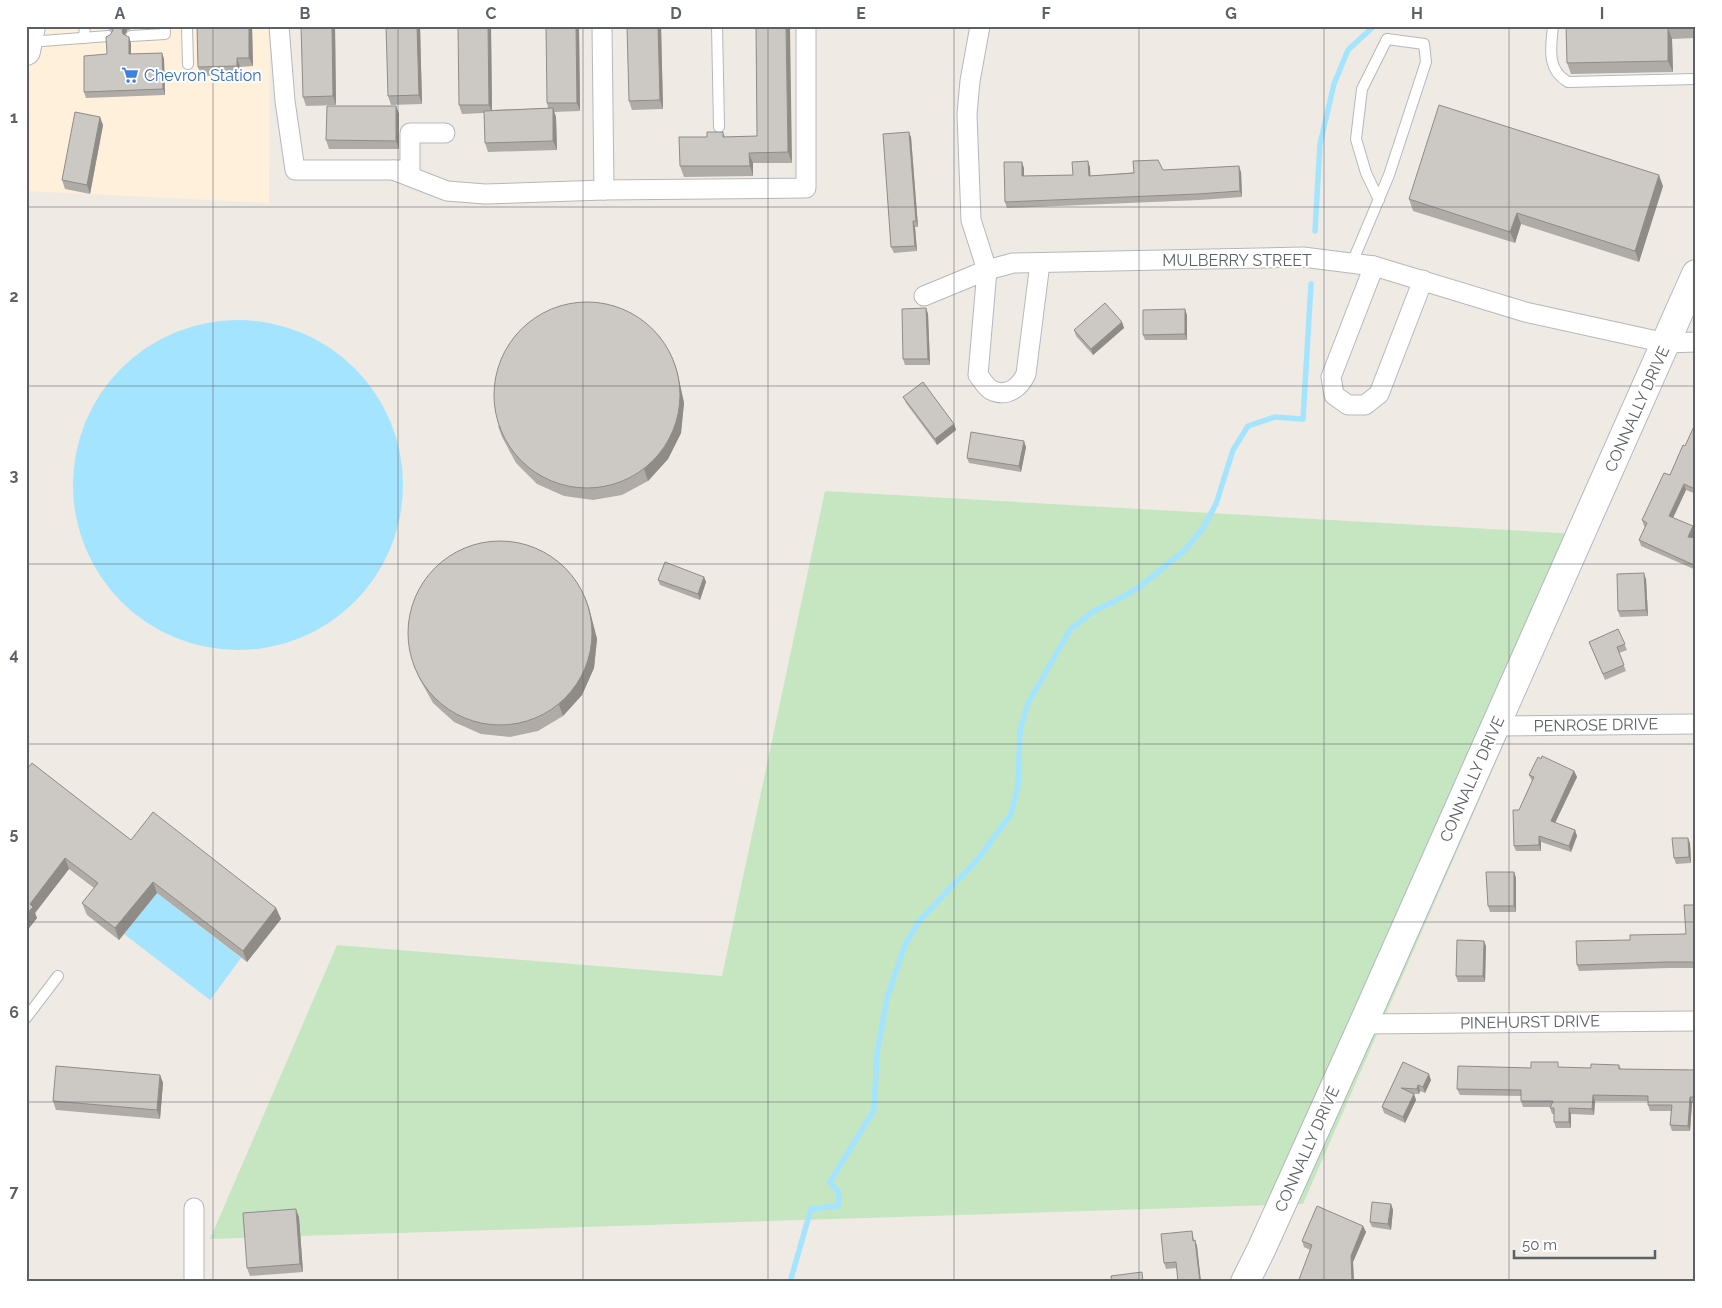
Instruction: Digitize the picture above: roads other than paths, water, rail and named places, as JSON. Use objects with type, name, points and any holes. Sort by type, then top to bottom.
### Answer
[{"type":"street","points":[[279,26],[285,101],[295,170],[410,170],[410,133],[445,133]]},
{"type":"street","points":[[602,26],[604,190]]},
{"type":"street","points":[[393,170],[447,190],[485,194],[604,190],[806,188],[806,26]]},
{"type":"street","points":[[980,26],[970,81],[967,114],[971,220],[987,270],[978,375],[989,390],[1001,393],[1011,392],[1022,383],[1026,374],[1040,263]]},
{"type":"street","name":"MULBERRY STREET","points":[[924,296],[987,270],[1013,263],[1303,257],[1374,266],[1524,312],[1666,343],[1696,342]]},
{"type":"street","points":[[1374,266],[1331,378],[1334,395],[1348,406],[1366,405],[1379,394],[1422,280]]},
{"type":"street","name":"CONNALLY DRIVE","points":[[1245,1282],[1364,1024],[1696,274]]},
{"type":"street","name":"PENROSE DRIVE","points":[[1496,726],[1696,724]]},
{"type":"street","name":"PINEHURST DRIVE","points":[[1364,1024],[1696,1021]]},
{"type":"street","points":[[194,1208],[194,1282]]},
{"type":"lane","points":[[84,26],[84,38]]},
{"type":"lane","points":[[136,33],[150,31],[165,34],[165,26]]},
{"type":"lane","points":[[187,26],[188,64]]},
{"type":"lane","points":[[717,26],[719,127]]},
{"type":"lane","points":[[1553,26],[1550,54],[1553,68],[1568,82],[1696,79]]},
{"type":"lane","points":[[28,40],[108,36]]},
{"type":"lane","points":[[1352,263],[1389,175],[1426,62],[1424,44],[1387,39],[1362,89],[1356,139],[1366,173],[1378,200]]},
{"type":"lane","points":[[26,1018],[58,976]]},
{"type":"water","points":[[238,320],[270,323],[301,333],[330,348],[354,369],[375,393],[390,422],[400,453],[403,485],[400,517],[390,548],[375,577],[354,601],[330,622],[301,637],[270,647],[238,650],[206,647],[175,637],[146,622],[122,601],[101,577],[86,548],[76,517],[73,485],[76,453],[86,422],[101,393],[122,369],[146,348],[175,333],[206,323]]},
{"type":"water","points":[[157,893],[241,958],[210,1000],[124,934]]},
{"type":"waterway","points":[[1315,231],[1320,144],[1334,84],[1348,50],[1374,26]]},
{"type":"waterway","points":[[790,1282],[811,1209],[838,1206],[839,1193],[830,1182],[874,1110],[877,1053],[887,998],[905,945],[919,921],[978,859],[1011,814],[1018,786],[1020,730],[1028,703],[1070,630],[1092,612],[1141,586],[1185,550],[1203,528],[1216,504],[1233,450],[1248,426],[1275,417],[1303,419],[1311,284]]},
{"type":"place","name":"Chevron Station","points":[[130,75]]}]
